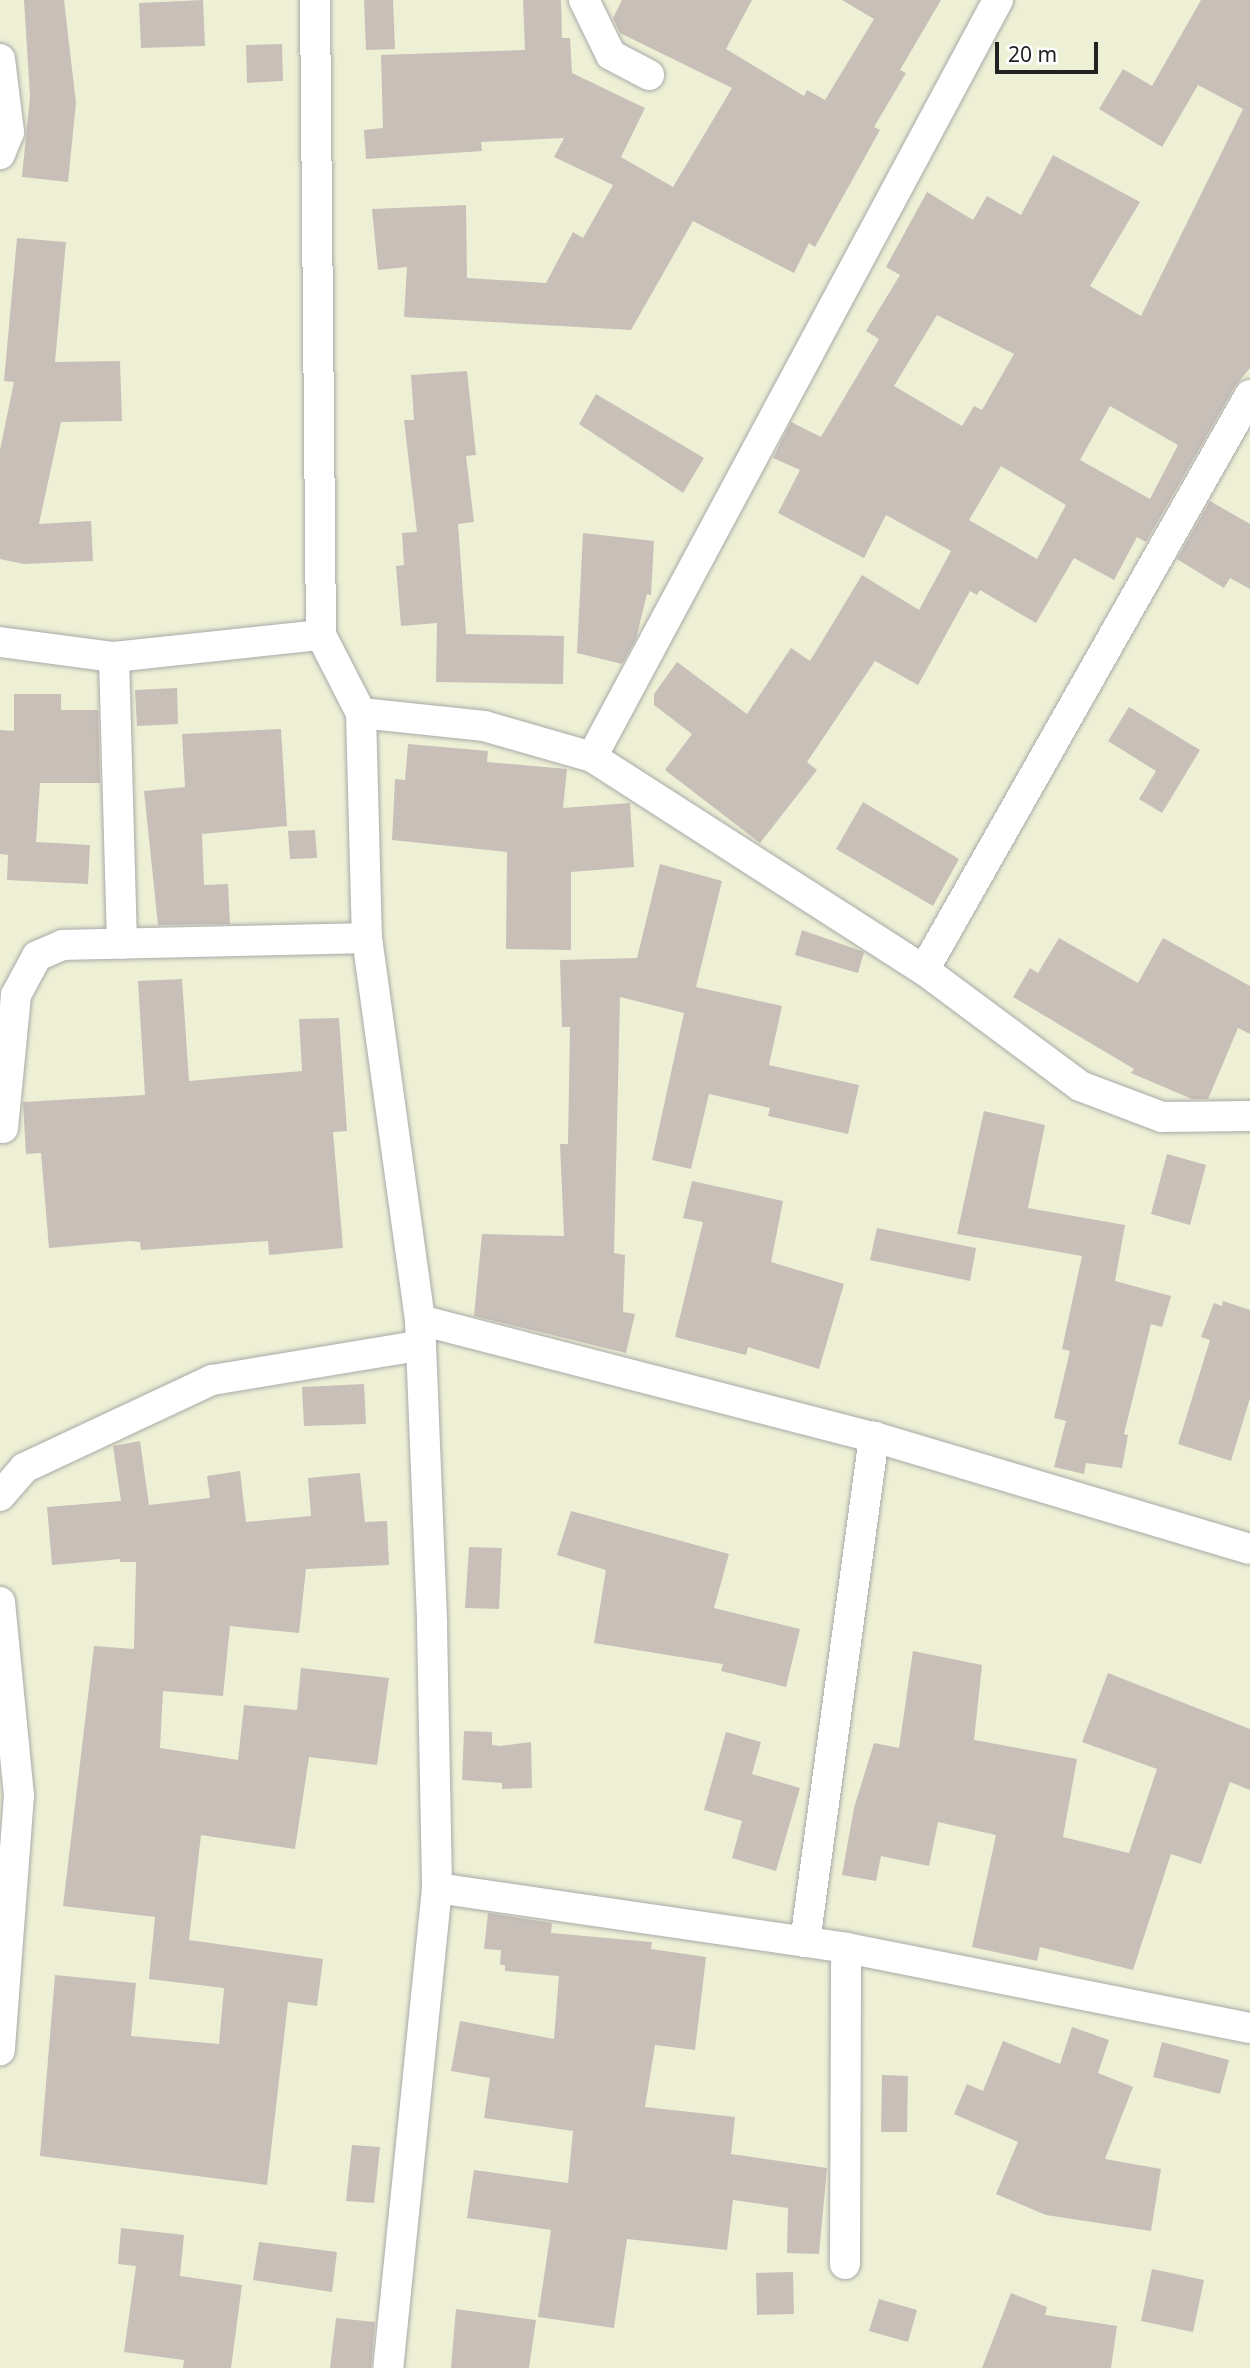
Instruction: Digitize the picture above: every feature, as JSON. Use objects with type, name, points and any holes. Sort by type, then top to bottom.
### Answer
[{"type":"street","points":[[315,0],[321,635],[361,713],[367,938],[419,1333],[432,1625],[437,1888],[388,2368]]},
{"type":"street","points":[[584,0],[611,55],[649,75]]},
{"type":"street","points":[[592,757],[998,0]]},
{"type":"street","points":[[0,59],[9,132],[0,155]]},
{"type":"street","points":[[924,970],[1250,395]]},
{"type":"street","points":[[0,642],[114,657],[321,635]]},
{"type":"street","points":[[114,657],[122,944]]},
{"type":"street","points":[[361,713],[484,726],[592,757],[924,970],[1080,1086],[1162,1117],[1250,1116]]},
{"type":"street","points":[[3,1128],[16,995],[37,956],[63,945],[367,938]]},
{"type":"street","points":[[0,1496],[24,1468],[212,1380],[419,1333],[874,1437],[1250,1549]]},
{"type":"street","points":[[805,1942],[874,1437]]},
{"type":"street","points":[[0,1602],[19,1795],[0,2050]]},
{"type":"street","points":[[437,1888],[846,1948],[1250,2028]]},
{"type":"street","points":[[845,2264],[846,1948]]},
{"type":"green space","points":[[0,0],[1250,0],[1250,2368],[0,2368]]},
{"type":"building","points":[[24,0],[64,0],[76,103],[68,182],[22,177],[30,96]]},
{"type":"building","points":[[203,0],[205,46],[141,48],[139,3]]},
{"type":"building","points":[[364,0],[393,0],[395,49],[366,50]]},
{"type":"building","points":[[523,0],[561,0],[562,38],[570,38],[572,73],[645,108],[621,157],[673,187],[732,88],[620,33],[613,18],[622,0],[752,0],[726,49],[804,96],[807,90],[825,100],[874,19],[842,0],[941,0],[900,70],[906,73],[874,127],[880,130],[815,247],[809,243],[794,273],[693,221],[631,330],[404,317],[407,267],[378,270],[372,209],[466,205],[467,278],[546,283],[573,232],[583,238],[613,185],[554,157],[564,138],[481,142],[482,151],[366,159],[364,130],[383,128],[381,55],[525,50]]},
{"type":"building","points":[[1201,0],[1250,0],[1250,368],[1235,386],[1146,542],[1137,537],[1114,580],[1074,558],[1036,623],[980,590],[977,595],[970,591],[918,685],[875,661],[807,762],[817,770],[760,843],[665,770],[692,734],[654,705],[654,694],[677,662],[747,714],[791,648],[810,661],[862,575],[919,610],[951,551],[886,515],[864,558],[778,513],[800,470],[773,458],[791,422],[821,437],[879,339],[866,331],[900,275],[886,267],[927,192],[973,220],[987,196],[1021,215],[1053,155],[1140,202],[1090,286],[1141,316],[1243,109],[1198,85],[1162,147],[1099,109],[1123,69],[1152,86]],"holes":[[[937,315],[1014,354],[982,410],[974,406],[962,426],[894,386]],[[1110,406],[1178,445],[1150,499],[1080,460]],[[1001,466],[1066,505],[1037,559],[969,520]]]},
{"type":"building","points":[[282,44],[283,81],[247,83],[246,45]]},
{"type":"building","points":[[17,238],[66,242],[55,362],[120,361],[122,421],[61,422],[39,524],[91,521],[93,561],[24,564],[0,559],[0,450],[14,382],[4,381]]},
{"type":"building","points":[[467,371],[476,455],[466,456],[474,522],[458,524],[466,634],[564,636],[563,684],[436,682],[437,623],[401,626],[396,566],[404,565],[402,533],[417,532],[404,420],[414,420],[411,375]]},
{"type":"building","points":[[596,394],[704,458],[683,493],[579,424]]},
{"type":"building","points":[[1210,501],[1250,524],[1250,589],[1230,578],[1224,588],[1177,559]]},
{"type":"building","points":[[583,533],[654,541],[651,595],[647,594],[636,639],[622,664],[577,653]]},
{"type":"building","points":[[177,688],[178,724],[137,726],[135,690]]},
{"type":"building","points":[[14,694],[61,694],[61,710],[98,710],[100,783],[40,783],[36,842],[90,845],[88,884],[7,880],[8,855],[0,854],[0,730],[14,731]]},
{"type":"building","points":[[1129,707],[1200,750],[1162,813],[1139,799],[1156,771],[1108,741]]},
{"type":"building","points":[[281,729],[287,826],[202,834],[204,885],[228,884],[230,924],[158,925],[144,791],[185,787],[182,734]]},
{"type":"building","points":[[408,744],[488,751],[487,762],[567,769],[563,808],[630,803],[634,867],[571,872],[571,950],[506,949],[507,852],[392,840],[395,779],[405,780]]},
{"type":"building","points":[[863,802],[959,859],[933,906],[836,849]]},
{"type":"building","points":[[315,830],[317,858],[290,859],[288,831]]},
{"type":"building","points":[[660,864],[722,881],[696,987],[782,1006],[769,1065],[859,1085],[848,1134],[768,1116],[770,1108],[709,1094],[691,1169],[652,1160],[684,1013],[620,997],[614,1253],[625,1255],[623,1312],[635,1314],[626,1353],[474,1316],[482,1234],[564,1236],[560,1144],[568,1144],[570,1027],[562,1027],[560,960],[637,958]]},
{"type":"building","points":[[802,930],[864,952],[858,973],[795,955]]},
{"type":"building","points":[[1059,938],[1138,983],[1163,938],[1250,986],[1250,1034],[1238,1028],[1208,1099],[1192,1099],[1131,1073],[1134,1069],[1013,997],[1030,968],[1038,973]]},
{"type":"building","points":[[182,979],[189,1081],[302,1071],[299,1019],[339,1018],[347,1131],[333,1132],[343,1248],[269,1255],[268,1241],[141,1250],[140,1242],[130,1241],[49,1248],[41,1153],[26,1154],[23,1102],[145,1095],[138,981]]},
{"type":"building","points":[[984,1111],[1045,1125],[1028,1208],[1125,1225],[1115,1281],[1171,1296],[1162,1327],[1151,1324],[1124,1434],[1128,1435],[1122,1468],[1086,1463],[1084,1474],[1054,1467],[1066,1421],[1054,1418],[1070,1351],[1062,1349],[1082,1256],[957,1234]]},
{"type":"building","points":[[1167,1154],[1206,1165],[1190,1225],[1151,1214]]},
{"type":"building","points":[[692,1181],[783,1201],[771,1262],[844,1284],[819,1369],[748,1347],[746,1355],[675,1337],[703,1222],[683,1218]]},
{"type":"building","points":[[877,1228],[976,1248],[970,1281],[870,1260]]},
{"type":"building","points":[[1223,1301],[1250,1310],[1250,1398],[1231,1461],[1178,1444],[1210,1340],[1201,1337],[1214,1303],[1222,1306]]},
{"type":"building","points":[[364,1384],[366,1424],[304,1426],[302,1387]]},
{"type":"building","points":[[140,1441],[149,1505],[210,1498],[207,1476],[240,1471],[246,1522],[311,1516],[308,1478],[360,1473],[365,1522],[387,1521],[389,1565],[306,1569],[299,1633],[230,1626],[223,1696],[163,1691],[160,1748],[238,1760],[244,1705],[297,1710],[301,1668],[389,1678],[377,1765],[309,1757],[295,1849],[201,1835],[189,1940],[323,1959],[317,2006],[288,2002],[267,2185],[40,2156],[55,1975],[136,1983],[131,2036],[219,2044],[224,1988],[149,1979],[155,1917],[63,1906],[94,1646],[134,1649],[136,1562],[120,1562],[120,1559],[52,1565],[47,1507],[121,1501],[113,1446]]},
{"type":"building","points":[[571,1511],[729,1554],[714,1608],[800,1629],[786,1687],[721,1671],[723,1664],[594,1643],[606,1570],[557,1555]]},
{"type":"building","points":[[469,1547],[502,1548],[499,1609],[465,1608]]},
{"type":"building","points":[[913,1651],[982,1665],[974,1740],[1077,1759],[1063,1837],[1129,1853],[1157,1769],[1082,1742],[1108,1673],[1250,1729],[1250,1790],[1230,1782],[1201,1864],[1171,1854],[1133,1970],[1040,1947],[1037,1961],[972,1947],[996,1835],[938,1822],[929,1866],[881,1856],[876,1881],[842,1875],[854,1808],[874,1743],[899,1748]]},
{"type":"building","points":[[464,1731],[492,1732],[492,1745],[531,1742],[532,1788],[502,1789],[502,1783],[462,1780]]},
{"type":"building","points":[[726,1732],[761,1742],[752,1774],[800,1788],[776,1871],[732,1858],[742,1821],[704,1810]]},
{"type":"building","points":[[488,1913],[552,1923],[551,1933],[652,1942],[651,1949],[706,1957],[695,2050],[655,2045],[645,2107],[735,2117],[731,2154],[827,2168],[819,2254],[787,2253],[788,2208],[733,2200],[727,2250],[627,2239],[614,2328],[538,2317],[551,2230],[467,2218],[474,2170],[568,2183],[573,2131],[484,2118],[490,2078],[451,2071],[460,2021],[554,2039],[559,1976],[505,1971],[505,1965],[500,1965],[501,1950],[484,1949]]},
{"type":"building","points":[[1072,2027],[1109,2040],[1098,2073],[1133,2087],[1105,2159],[1161,2169],[1151,2231],[1046,2215],[996,2194],[1018,2142],[954,2114],[967,2084],[983,2091],[1003,2041],[1060,2064]]},
{"type":"building","points":[[1162,2042],[1229,2060],[1220,2094],[1153,2077]]},
{"type":"building","points":[[882,2075],[908,2076],[907,2132],[881,2132]]},
{"type":"building","points":[[352,2145],[380,2147],[374,2203],[346,2201]]},
{"type":"building","points":[[121,2228],[184,2235],[180,2276],[242,2285],[231,2368],[183,2368],[184,2360],[124,2352],[136,2266],[118,2264]]},
{"type":"building","points":[[259,2242],[337,2252],[332,2292],[253,2280]]},
{"type":"building","points":[[1152,2269],[1204,2280],[1193,2332],[1141,2321]]},
{"type":"building","points":[[793,2272],[794,2314],[757,2315],[756,2273]]},
{"type":"building","points":[[1011,2293],[1047,2307],[1045,2315],[1117,2326],[1111,2368],[982,2368]]},
{"type":"building","points":[[879,2299],[917,2310],[908,2342],[869,2331]]},
{"type":"building","points":[[456,2309],[536,2320],[529,2368],[451,2368]]},
{"type":"building","points":[[336,2318],[375,2322],[371,2368],[330,2368]]}]
